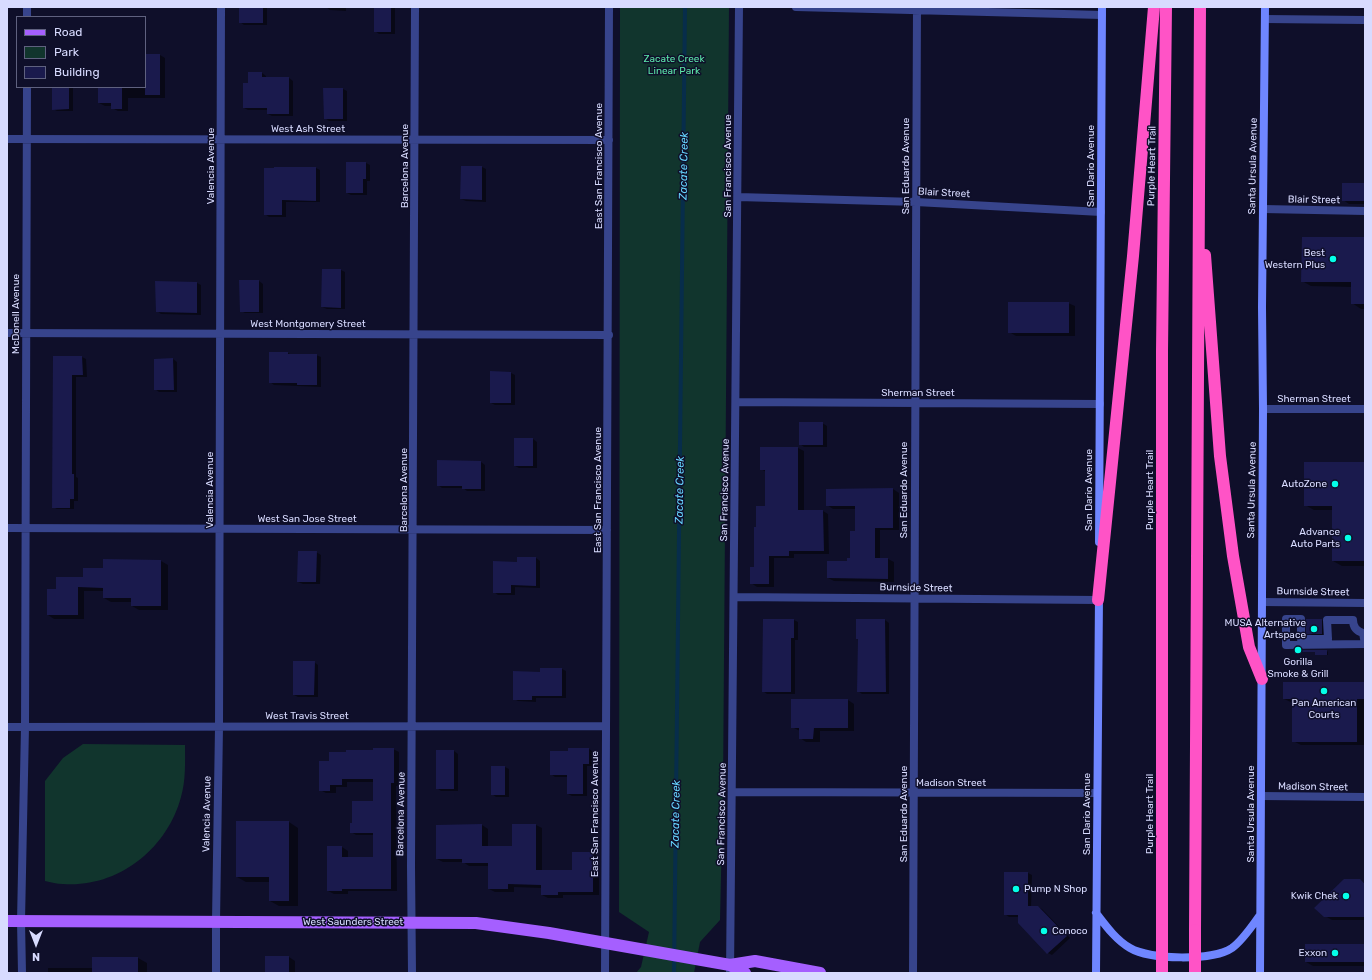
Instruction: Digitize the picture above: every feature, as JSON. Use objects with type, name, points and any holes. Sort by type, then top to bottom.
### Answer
[{"type":"highway","points":[[1098,600],[1133,256],[1154,7]]},
{"type":"highway","name":"Purple Heart Trail","points":[[1162,973],[1162,351],[1166,7]]},
{"type":"highway","points":[[1195,973],[1200,7]]},
{"type":"highway","points":[[1199,162],[1220,456],[1233,556],[1249,647],[1262,679]]},
{"type":"main road","name":"Santa Ursula Avenue","points":[[1260,973],[1265,7]]},
{"type":"main road","name":"San Dario Avenue","points":[[1096,973],[1102,11]]},
{"type":"main road","points":[[1096,913],[1110,932],[1121,942],[1131,949],[1157,957],[1206,957],[1222,953],[1232,948],[1243,938],[1260,915]]},
{"type":"main road","name":"West Saunders Street","points":[[7,921],[476,923],[505,926],[697,959],[730,969]]},
{"type":"main road","points":[[730,969],[755,961],[820,973]]},
{"type":"main road","points":[[730,969],[745,973]]},
{"type":"street","name":"Valencia Avenue","points":[[216,973],[219,726],[221,7]]},
{"type":"street","name":"Barcelona Avenue","points":[[412,973],[411,866],[415,7]]},
{"type":"street","name":"East San Francisco Avenue","points":[[605,973],[609,334],[609,7]]},
{"type":"street","name":"San Francisco Avenue","points":[[730,969],[739,7]]},
{"type":"street","points":[[796,7],[1102,11]]},
{"type":"street","name":"San Eduardo Avenue","points":[[913,973],[914,403],[917,9]]},
{"type":"street","points":[[1265,19],[1365,20]]},
{"type":"street","name":"McDonell Avenue","points":[[22,973],[21,921],[25,727],[27,88]]},
{"type":"street","name":"West Ash Street","points":[[7,139],[609,140]]},
{"type":"street","name":"Blair Street","points":[[738,197],[916,202],[1101,212]]},
{"type":"street","name":"Blair Street","points":[[1263,209],[1365,211]]},
{"type":"street","name":"West Montgomery Street","points":[[7,333],[609,334]]},
{"type":"street","name":"Sherman Street","points":[[736,402],[1100,404]]},
{"type":"street","name":"Sherman Street","points":[[1263,409],[1365,409]]},
{"type":"street","name":"West San Jose Street","points":[[7,528],[607,530]]},
{"type":"street","name":"Burnside Street","points":[[734,597],[1098,600]]},
{"type":"street","name":"Burnside Street","points":[[1262,602],[1365,603]]},
{"type":"street","points":[[1286,619],[1301,619],[1301,639],[1328,639],[1327,620],[1353,620],[1353,625],[1356,630],[1363,633],[1365,644],[1286,645],[1286,619]]},
{"type":"street","name":"West Travis Street","points":[[7,727],[606,726]]},
{"type":"street","name":"Madison Street","points":[[732,792],[1097,793]]},
{"type":"street","name":"Madison Street","points":[[1261,796],[1365,798]]},
{"type":"green space","name":"Zacate Creek Linear Park","points":[[620,7],[729,7],[723,788],[720,920],[700,942],[694,973],[636,973],[641,967],[649,932],[619,912]]},
{"type":"green space","points":[[83,744],[185,745],[183,791],[174,816],[164,833],[152,848],[137,862],[121,872],[103,879],[83,884],[61,884],[45,881],[45,781],[63,758]]},
{"type":"building","points":[[239,7],[263,7],[263,23],[239,23]]},
{"type":"building","points":[[374,7],[391,7],[391,32],[374,32]]},
{"type":"building","points":[[146,54],[160,54],[160,95],[145,95]]},
{"type":"building","points":[[248,72],[262,72],[262,77],[289,77],[289,114],[267,114],[267,108],[243,108],[243,83],[248,83]]},
{"type":"building","points":[[52,88],[69,88],[69,109],[52,110]]},
{"type":"building","points":[[98,88],[122,88],[122,109],[111,109],[111,103],[98,103]]},
{"type":"building","points":[[323,88],[343,88],[343,119],[324,119]]},
{"type":"building","points":[[346,162],[366,162],[366,179],[363,179],[363,193],[346,193]]},
{"type":"building","points":[[461,166],[482,166],[482,200],[460,199]]},
{"type":"building","points":[[316,167],[316,201],[282,200],[282,215],[264,215],[264,168]]},
{"type":"building","points":[[1342,183],[1365,183],[1365,201],[1342,201]]},
{"type":"building","name":"Best Western Plus","points":[[1302,237],[1365,237],[1365,304],[1351,304],[1351,282],[1301,282]]},
{"type":"building","points":[[322,269],[341,269],[341,308],[321,307]]},
{"type":"building","points":[[239,280],[259,280],[259,312],[240,312]]},
{"type":"building","points":[[155,281],[197,282],[197,313],[156,312]]},
{"type":"building","points":[[1008,302],[1069,302],[1069,333],[1008,333]]},
{"type":"building","points":[[269,352],[288,352],[288,354],[317,354],[317,385],[269,383]]},
{"type":"building","points":[[53,356],[82,356],[83,375],[72,375],[72,474],[74,474],[74,499],[70,499],[70,508],[52,508]]},
{"type":"building","points":[[173,358],[174,390],[154,390],[154,359]]},
{"type":"building","points":[[490,371],[511,372],[511,403],[490,403]]},
{"type":"building","points":[[799,422],[823,422],[823,445],[799,445]]},
{"type":"building","points":[[514,438],[533,438],[533,466],[514,466]]},
{"type":"building","points":[[760,447],[798,447],[798,510],[823,510],[824,551],[789,551],[789,556],[769,556],[769,584],[750,584],[750,567],[754,567],[754,527],[756,527],[756,506],[765,506],[765,470],[760,470]]},
{"type":"building","points":[[437,460],[481,461],[481,489],[462,489],[462,486],[437,486]]},
{"type":"building","points":[[1304,462],[1365,462],[1365,561],[1332,561],[1332,506],[1304,506]]},
{"type":"building","points":[[893,488],[893,528],[875,528],[875,558],[888,558],[888,579],[827,578],[827,561],[847,561],[847,558],[850,558],[850,531],[855,531],[855,506],[826,506],[826,489]]},
{"type":"building","points":[[298,551],[317,551],[316,582],[297,582]]},
{"type":"building","points":[[517,557],[536,557],[536,586],[511,585],[511,593],[493,593],[493,561],[517,562]]},
{"type":"building","points":[[103,559],[161,560],[161,606],[131,606],[131,598],[103,598],[103,588],[78,587],[78,615],[47,615],[47,589],[56,589],[56,577],[83,577],[83,568],[103,568]]},
{"type":"building","points":[[763,619],[794,619],[794,638],[791,638],[791,692],[762,692]]},
{"type":"building","points":[[856,619],[885,619],[886,692],[857,692],[858,639],[856,639]]},
{"type":"building","points":[[1306,619],[1322,619],[1322,634],[1306,634]]},
{"type":"building","points":[[1301,650],[1327,650],[1327,655],[1315,655],[1315,652],[1301,652]]},
{"type":"building","points":[[293,661],[315,661],[314,695],[293,695]]},
{"type":"building","points":[[540,668],[562,668],[562,696],[532,696],[532,700],[513,700],[513,671],[540,672]]},
{"type":"building","points":[[1283,682],[1365,682],[1365,699],[1357,699],[1357,742],[1292,742],[1292,699],[1283,699]]},
{"type":"building","points":[[791,699],[848,699],[848,728],[814,728],[813,739],[799,739],[799,728],[791,728]]},
{"type":"building","points":[[373,748],[394,748],[394,783],[391,783],[391,889],[342,889],[342,891],[327,891],[327,846],[342,846],[342,857],[373,857],[373,833],[350,833],[350,823],[352,823],[352,801],[373,801],[373,779],[342,779],[342,785],[330,785],[330,791],[319,791],[319,761],[329,761],[329,752],[346,752],[346,750],[373,750]]},
{"type":"building","points":[[568,748],[589,748],[589,764],[583,764],[583,794],[567,794],[567,775],[550,775],[550,751],[568,751]]},
{"type":"building","points":[[436,750],[454,750],[454,789],[436,789]]},
{"type":"building","points":[[491,766],[505,766],[505,795],[491,795]]},
{"type":"building","points":[[236,821],[289,821],[289,901],[269,901],[269,877],[236,877]]},
{"type":"building","points":[[482,824],[482,846],[512,846],[512,824],[536,824],[536,870],[572,870],[572,852],[593,852],[593,892],[558,892],[558,895],[541,895],[541,885],[508,884],[508,889],[488,889],[488,863],[462,863],[462,859],[436,859],[436,825]]},
{"type":"building","points":[[1004,872],[1028,872],[1028,906],[1038,906],[1067,936],[1047,954],[1018,923],[1018,915],[1004,915]]},
{"type":"building","name":"Kwik Chek","points":[[1344,879],[1360,879],[1365,884],[1365,917],[1324,917],[1314,908]]},
{"type":"building","name":"Exxon","points":[[1305,944],[1365,944],[1365,962],[1305,962]]},
{"type":"building","points":[[265,956],[289,956],[289,973],[265,973]]},
{"type":"building","points":[[92,957],[138,957],[138,973],[92,973]]},
{"type":"waterway","name":"Zacate Creek","points":[[674,973],[685,7]]},
{"type":"place","name":"Best Western Plus","points":[[1333,259]]},
{"type":"place","name":"AutoZone","points":[[1335,484]]},
{"type":"place","name":"Advance Auto Parts","points":[[1348,538]]},
{"type":"place","name":"MUSA Alternative Artspace","points":[[1314,629]]},
{"type":"place","name":"Gorilla Smoke & Grill","points":[[1298,650]]},
{"type":"place","name":"Pan American Courts","points":[[1324,691]]},
{"type":"place","name":"Pump N Shop","points":[[1016,889]]},
{"type":"place","name":"Kwik Chek","points":[[1346,896]]},
{"type":"place","name":"Conoco","points":[[1044,931]]},
{"type":"place","name":"Exxon","points":[[1335,953]]}]
